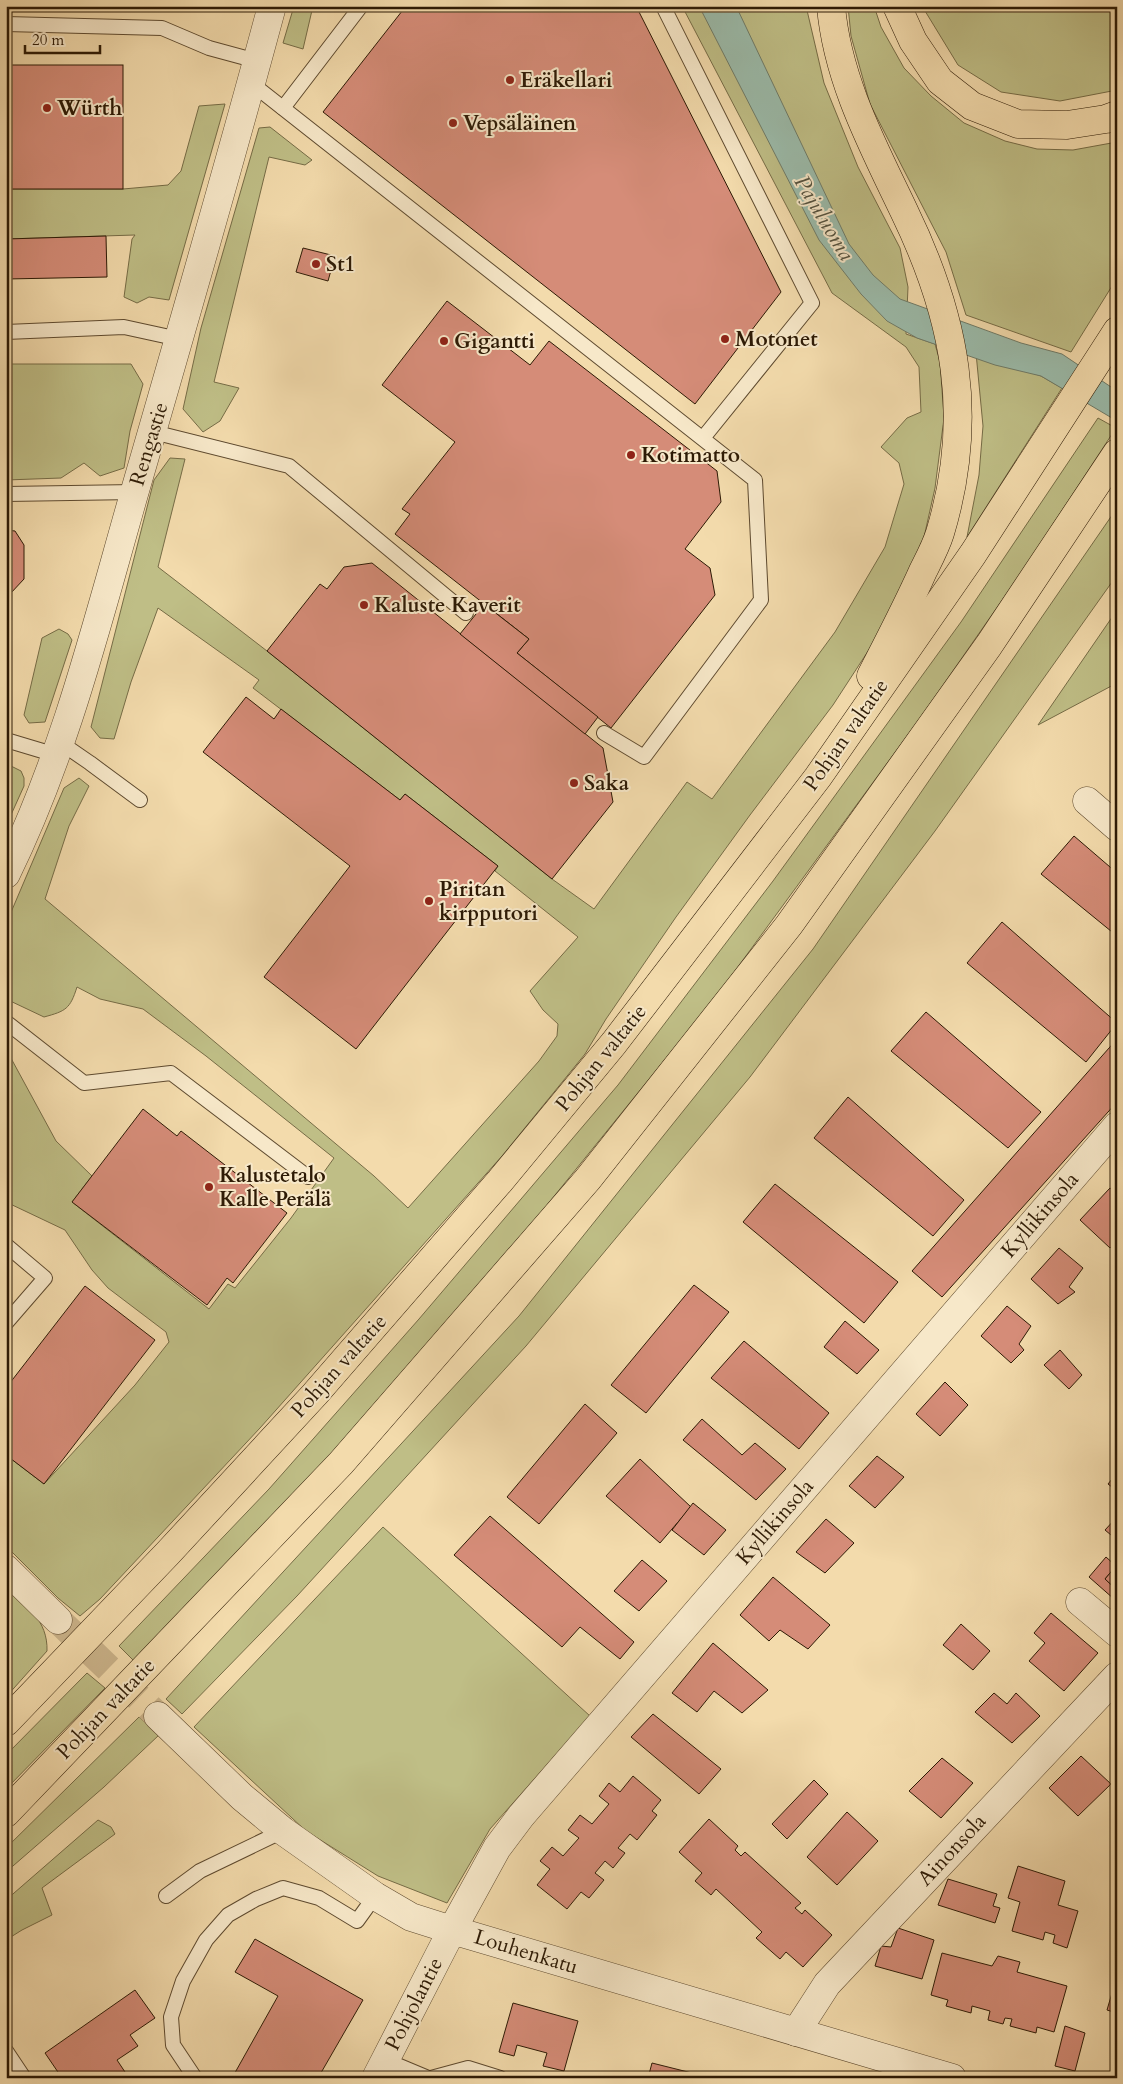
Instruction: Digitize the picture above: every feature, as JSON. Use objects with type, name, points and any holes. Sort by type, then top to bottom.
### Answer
[{"type":"highway","points":[[818,777],[904,613],[940,534],[956,462],[958,418],[957,379],[946,323],[925,254],[854,102],[839,59],[833,31],[831,6]]},
{"type":"highway","points":[[897,6],[913,41],[940,81],[972,106],[1018,124],[1067,125],[1106,119],[1117,115]]},
{"type":"highway","name":"Pohjan valtatie","points":[[6,1722],[168,1553],[315,1394],[500,1182],[614,1043],[818,777],[974,554],[1117,331]]},
{"type":"highway","name":"Pohjan valtatie","points":[[6,1813],[341,1462],[588,1179],[789,925],[989,645],[1114,457]]},
{"type":"street","name":"Rengastie","points":[[6,874],[23,839],[58,749],[98,622],[272,6]]},
{"type":"street","points":[[1087,801],[1117,826]]},
{"type":"street","name":"Kyllikinsola","points":[[452,1930],[497,1848],[521,1816],[1117,1126]]},
{"type":"street","points":[[6,1569],[58,1620]]},
{"type":"street","points":[[1080,1602],[1117,1633]]},
{"type":"street","name":"Ainonsola","points":[[796,2032],[827,1984],[1117,1676]]},
{"type":"street","name":"Louhenkatu","points":[[158,1716],[242,1797],[283,1831],[375,1896],[411,1916],[452,1930],[952,2078]]},
{"type":"street","name":"Pohjolantie","points":[[381,2069],[452,1930]]},
{"type":"lane","points":[[283,108],[360,6]]},
{"type":"lane","points":[[663,6],[812,302],[703,438]]},
{"type":"lane","points":[[6,24],[162,28],[209,48],[254,72],[283,108],[755,480],[761,600],[644,758],[604,732]]},
{"type":"lane","points":[[6,332],[124,328],[179,339]]},
{"type":"lane","points":[[153,432],[289,466],[466,614]]},
{"type":"lane","points":[[6,494],[135,492]]},
{"type":"lane","points":[[6,740],[58,749],[90,763],[140,800]]},
{"type":"lane","points":[[6,1022],[84,1083],[171,1072],[308,1177]]},
{"type":"lane","points":[[6,1245],[45,1278],[6,1323]]},
{"type":"lane","points":[[166,1896],[200,1871],[283,1831]]},
{"type":"lane","points":[[195,2078],[173,2045],[171,2017],[183,1981],[201,1948],[228,1915],[256,1899],[283,1888],[319,1898],[357,1921],[375,1896]]},
{"type":"lane","points":[[6,2051],[24,2078]]},
{"type":"lane","points":[[381,2069],[429,2078],[468,2068],[500,2078]]},
{"type":"shaded area","points":[[294,6],[313,6],[303,49],[283,43]]},
{"type":"shaded area","points":[[682,6],[806,6],[824,83],[858,167],[900,248],[908,287],[906,334],[935,344],[940,362],[944,418],[935,488],[922,546],[887,622],[833,705],[676,917],[606,1019],[585,1054],[502,1156],[260,1428],[100,1599],[80,1616],[58,1598],[6,1546],[6,1455],[44,1484],[135,1385],[169,1342],[166,1332],[108,1288],[92,1270],[65,1230],[6,1202],[6,1049],[56,1141],[92,1176],[72,1202],[209,1309],[228,1284],[235,1288],[291,1218],[334,1158],[206,1056],[143,1009],[100,999],[77,987],[72,1000],[66,1008],[44,1017],[6,999],[6,924],[64,788],[79,778],[89,786],[69,826],[45,899],[374,1176],[408,1208],[539,1061],[557,1036],[558,1024],[543,1010],[530,991],[578,937],[495,871],[498,866],[405,794],[400,800],[253,688],[259,680],[158,608],[131,682],[114,739],[100,738],[91,727],[154,480],[170,458],[185,459],[158,567],[267,651],[552,879],[594,909],[687,782],[712,799],[835,632],[885,547],[904,484],[899,463],[881,447],[907,418],[921,412],[919,367],[906,347],[832,293]]},
{"type":"shaded area","points":[[848,6],[874,6],[881,27],[904,68],[931,96],[964,123],[1005,141],[1037,149],[1073,150],[1117,142],[1117,278],[1071,352],[966,315],[946,252],[870,104],[851,36]]},
{"type":"shaded area","points":[[922,6],[1117,6],[1117,90],[1060,101],[1001,92],[958,65]]},
{"type":"shaded area","points":[[225,104],[169,300],[149,297],[137,303],[124,297],[132,239],[135,235],[6,239],[6,189],[123,189],[168,185],[181,171],[199,106]]},
{"type":"shaded area","points":[[270,127],[312,160],[305,165],[269,157],[214,382],[239,388],[220,421],[203,432],[183,409],[201,328],[259,128]]},
{"type":"shaded area","points":[[976,353],[1041,376],[1062,388],[967,537],[979,475],[983,426]]},
{"type":"shaded area","points":[[6,364],[131,364],[143,384],[130,431],[124,468],[100,476],[84,463],[61,478],[6,480]]},
{"type":"shaded area","points":[[1098,418],[1116,428],[1021,573],[918,721],[718,994],[521,1237],[332,1453],[135,1662],[119,1646],[269,1489],[419,1319],[618,1085],[773,881],[961,622]]},
{"type":"shaded area","points":[[1117,508],[1117,575],[935,831],[750,1077],[526,1346],[297,1596],[182,1714],[166,1699],[519,1316],[813,949]]},
{"type":"shaded area","points":[[1117,610],[1117,683],[1038,725]]},
{"type":"shaded area","points":[[59,629],[68,634],[72,640],[45,722],[29,723],[24,715],[42,638]]},
{"type":"shaded area","points":[[11,766],[21,771],[24,778],[24,786],[6,826],[6,767]]},
{"type":"shaded area","points":[[383,1527],[590,1716],[490,1829],[447,1903],[378,1876],[306,1831],[194,1727]]},
{"type":"shaded area","points":[[6,1584],[40,1622],[44,1631],[47,1651],[6,1697]]},
{"type":"shaded area","points":[[87,1673],[105,1688],[6,1789],[6,1755]]},
{"type":"shaded area","points":[[139,1717],[159,1735],[104,1787],[6,1872],[6,1848]]},
{"type":"shaded area","points":[[98,1820],[111,1827],[115,1834],[42,1888],[52,1915],[6,1940],[6,1900]]},
{"type":"water","name":"Pajuluoma","points":[[699,6],[736,6],[849,244],[873,275],[900,299],[1021,343],[1062,354],[1117,391],[1117,421],[1041,376],[995,365],[917,338],[887,321],[861,294],[819,240]]},
{"type":"building","points":[[406,6],[636,6],[781,292],[695,404],[323,112]]},
{"type":"building","points":[[6,65],[123,65],[123,189],[6,189]]},
{"type":"building","points":[[106,236],[107,277],[6,279],[6,239]]},
{"type":"building","name":"St1","points":[[303,248],[335,256],[328,281],[296,272]]},
{"type":"building","points":[[447,301],[530,365],[549,341],[717,471],[721,502],[685,549],[710,568],[715,595],[611,728],[517,653],[529,639],[395,534],[410,514],[402,509],[455,442],[382,385]]},
{"type":"building","points":[[6,530],[15,531],[24,545],[24,579],[10,594],[6,594]]},
{"type":"building","points":[[372,563],[603,748],[613,802],[552,879],[267,651],[320,584],[327,589],[344,567]]},
{"type":"building","points":[[484,604],[529,639],[517,653],[598,717],[585,734],[460,634]]},
{"type":"building","points":[[246,697],[274,719],[281,709],[400,800],[405,794],[498,866],[356,1049],[264,977],[350,866],[203,752]]},
{"type":"building","points":[[1074,836],[1117,873],[1117,936],[1041,874]]},
{"type":"building","points":[[1002,922],[1117,1023],[1086,1062],[967,963]]},
{"type":"building","points":[[926,1012],[1041,1112],[1008,1148],[891,1051]]},
{"type":"building","points":[[1117,1039],[1117,1102],[942,1297],[912,1271]]},
{"type":"building","points":[[848,1097],[964,1200],[933,1236],[814,1138]]},
{"type":"building","points":[[143,1109],[177,1136],[181,1131],[287,1213],[233,1283],[227,1278],[207,1305],[72,1202]]},
{"type":"building","points":[[775,1184],[898,1282],[864,1323],[743,1222]]},
{"type":"building","points":[[1110,1188],[1117,1193],[1117,1241],[1110,1248],[1080,1220]]},
{"type":"building","points":[[1059,1248],[1083,1268],[1069,1287],[1075,1292],[1058,1304],[1031,1279]]},
{"type":"building","points":[[694,1285],[729,1312],[646,1413],[611,1385]]},
{"type":"building","points":[[85,1286],[155,1340],[44,1484],[6,1455],[6,1388]]},
{"type":"building","points":[[1007,1306],[1031,1326],[1019,1344],[1024,1350],[1011,1363],[981,1336]]},
{"type":"building","points":[[845,1321],[879,1350],[857,1374],[824,1347]]},
{"type":"building","points":[[744,1341],[829,1413],[799,1449],[711,1378]]},
{"type":"building","points":[[1060,1350],[1082,1375],[1069,1389],[1044,1365]]},
{"type":"building","points":[[945,1382],[968,1405],[940,1436],[916,1414]]},
{"type":"building","points":[[585,1404],[617,1433],[539,1524],[507,1497]]},
{"type":"building","points":[[702,1419],[742,1455],[755,1443],[786,1469],[756,1500],[683,1440]]},
{"type":"building","points":[[877,1456],[904,1477],[875,1508],[849,1486]]},
{"type":"building","points":[[640,1459],[691,1507],[660,1543],[606,1496]]},
{"type":"building","points":[[1117,1473],[1117,1491],[1108,1484]]},
{"type":"building","points":[[693,1503],[726,1530],[704,1555],[672,1530]]},
{"type":"building","points":[[490,1516],[634,1642],[620,1659],[580,1627],[562,1647],[454,1555]]},
{"type":"building","points":[[1117,1517],[1117,1540],[1105,1530]]},
{"type":"building","points":[[826,1519],[854,1543],[825,1573],[796,1552]]},
{"type":"building","points":[[1106,1557],[1116,1566],[1105,1579],[1117,1590],[1117,1595],[1114,1599],[1089,1577]]},
{"type":"building","points":[[642,1560],[667,1581],[639,1611],[614,1591]]},
{"type":"building","points":[[1117,1566],[1117,1590],[1105,1579]]},
{"type":"building","points":[[773,1577],[830,1625],[808,1649],[780,1630],[769,1641],[740,1615]]},
{"type":"building","points":[[1051,1613],[1098,1653],[1064,1691],[1029,1661],[1045,1643],[1034,1633]]},
{"type":"building","points":[[961,1624],[990,1651],[973,1670],[943,1645]]},
{"type":"building","points":[[713,1643],[768,1690],[742,1713],[714,1691],[697,1712],[672,1693]]},
{"type":"building","points":[[994,1693],[1007,1704],[1016,1693],[1040,1716],[1012,1743],[975,1712]]},
{"type":"building","points":[[653,1714],[721,1769],[699,1794],[631,1737]]},
{"type":"building","points":[[1081,1756],[1111,1784],[1078,1816],[1049,1788]]},
{"type":"building","points":[[942,1758],[973,1783],[941,1818],[909,1791]]},
{"type":"building","points":[[633,1776],[661,1800],[652,1811],[657,1815],[637,1840],[630,1834],[618,1848],[625,1853],[613,1868],[605,1861],[595,1873],[604,1880],[589,1898],[581,1892],[567,1909],[537,1885],[550,1869],[540,1861],[552,1847],[563,1856],[579,1838],[568,1830],[580,1815],[592,1824],[609,1804],[599,1796],[609,1783],[620,1792]]},
{"type":"building","points":[[814,1780],[828,1794],[787,1839],[772,1824]]},
{"type":"building","points":[[847,1812],[878,1841],[837,1885],[807,1857]]},
{"type":"building","points":[[709,1819],[738,1846],[735,1850],[741,1856],[745,1852],[801,1903],[795,1908],[802,1914],[805,1910],[832,1935],[803,1967],[786,1952],[780,1959],[756,1938],[762,1932],[716,1889],[711,1895],[695,1881],[702,1873],[679,1852]]},
{"type":"building","points":[[1018,1866],[1065,1881],[1058,1905],[1078,1911],[1067,1948],[1053,1943],[1055,1935],[1045,1932],[1043,1940],[1012,1931],[1020,1902],[1008,1898]]},
{"type":"building","points":[[948,1879],[997,1894],[993,1906],[1000,1908],[995,1923],[938,1905]]},
{"type":"building","points":[[898,1928],[934,1940],[922,1979],[875,1966],[881,1946],[891,1947]]},
{"type":"building","points":[[255,1939],[363,2000],[318,2078],[232,2078],[278,1996],[235,1972]]},
{"type":"building","points":[[942,1953],[992,1966],[998,1956],[1020,1962],[1017,1972],[1067,1986],[1054,2032],[1037,2027],[1036,2033],[1010,2026],[1012,2019],[1005,2018],[1003,2024],[988,2020],[990,2011],[972,2006],[971,2013],[946,2006],[948,2000],[931,1995]]},
{"type":"building","points":[[1117,1976],[1117,2013],[1107,2010]]},
{"type":"building","points":[[135,1990],[155,2018],[130,2035],[138,2046],[117,2060],[129,2078],[62,2078],[45,2053]]},
{"type":"building","points":[[513,2003],[578,2021],[564,2071],[543,2066],[547,2053],[517,2045],[514,2056],[499,2052]]},
{"type":"building","points":[[1065,2026],[1085,2033],[1075,2071],[1055,2066]]},
{"type":"building","points":[[1114,2061],[1117,2062],[1117,2078],[1110,2078]]},
{"type":"building","points":[[652,2063],[704,2076],[703,2078],[648,2078]]},
{"type":"tunnel","points":[[58,1620],[158,1716]]},
{"type":"place","name":"Eräkellari","points":[[510,80]]},
{"type":"place","name":"Würth","points":[[47,108]]},
{"type":"place","name":"Vepsäläinen","points":[[453,123]]},
{"type":"place","name":"St1","points":[[316,264]]},
{"type":"place","name":"Motonet","points":[[725,339]]},
{"type":"place","name":"Gigantti","points":[[444,341]]},
{"type":"place","name":"Kotimatto","points":[[631,455]]},
{"type":"place","name":"Kaluste Kaverit","points":[[364,605]]},
{"type":"place","name":"Saka","points":[[574,783]]},
{"type":"place","name":"Piritan kirpputori","points":[[429,901]]},
{"type":"place","name":"Kalustetalo Kalle Perälä","points":[[209,1187]]}]
